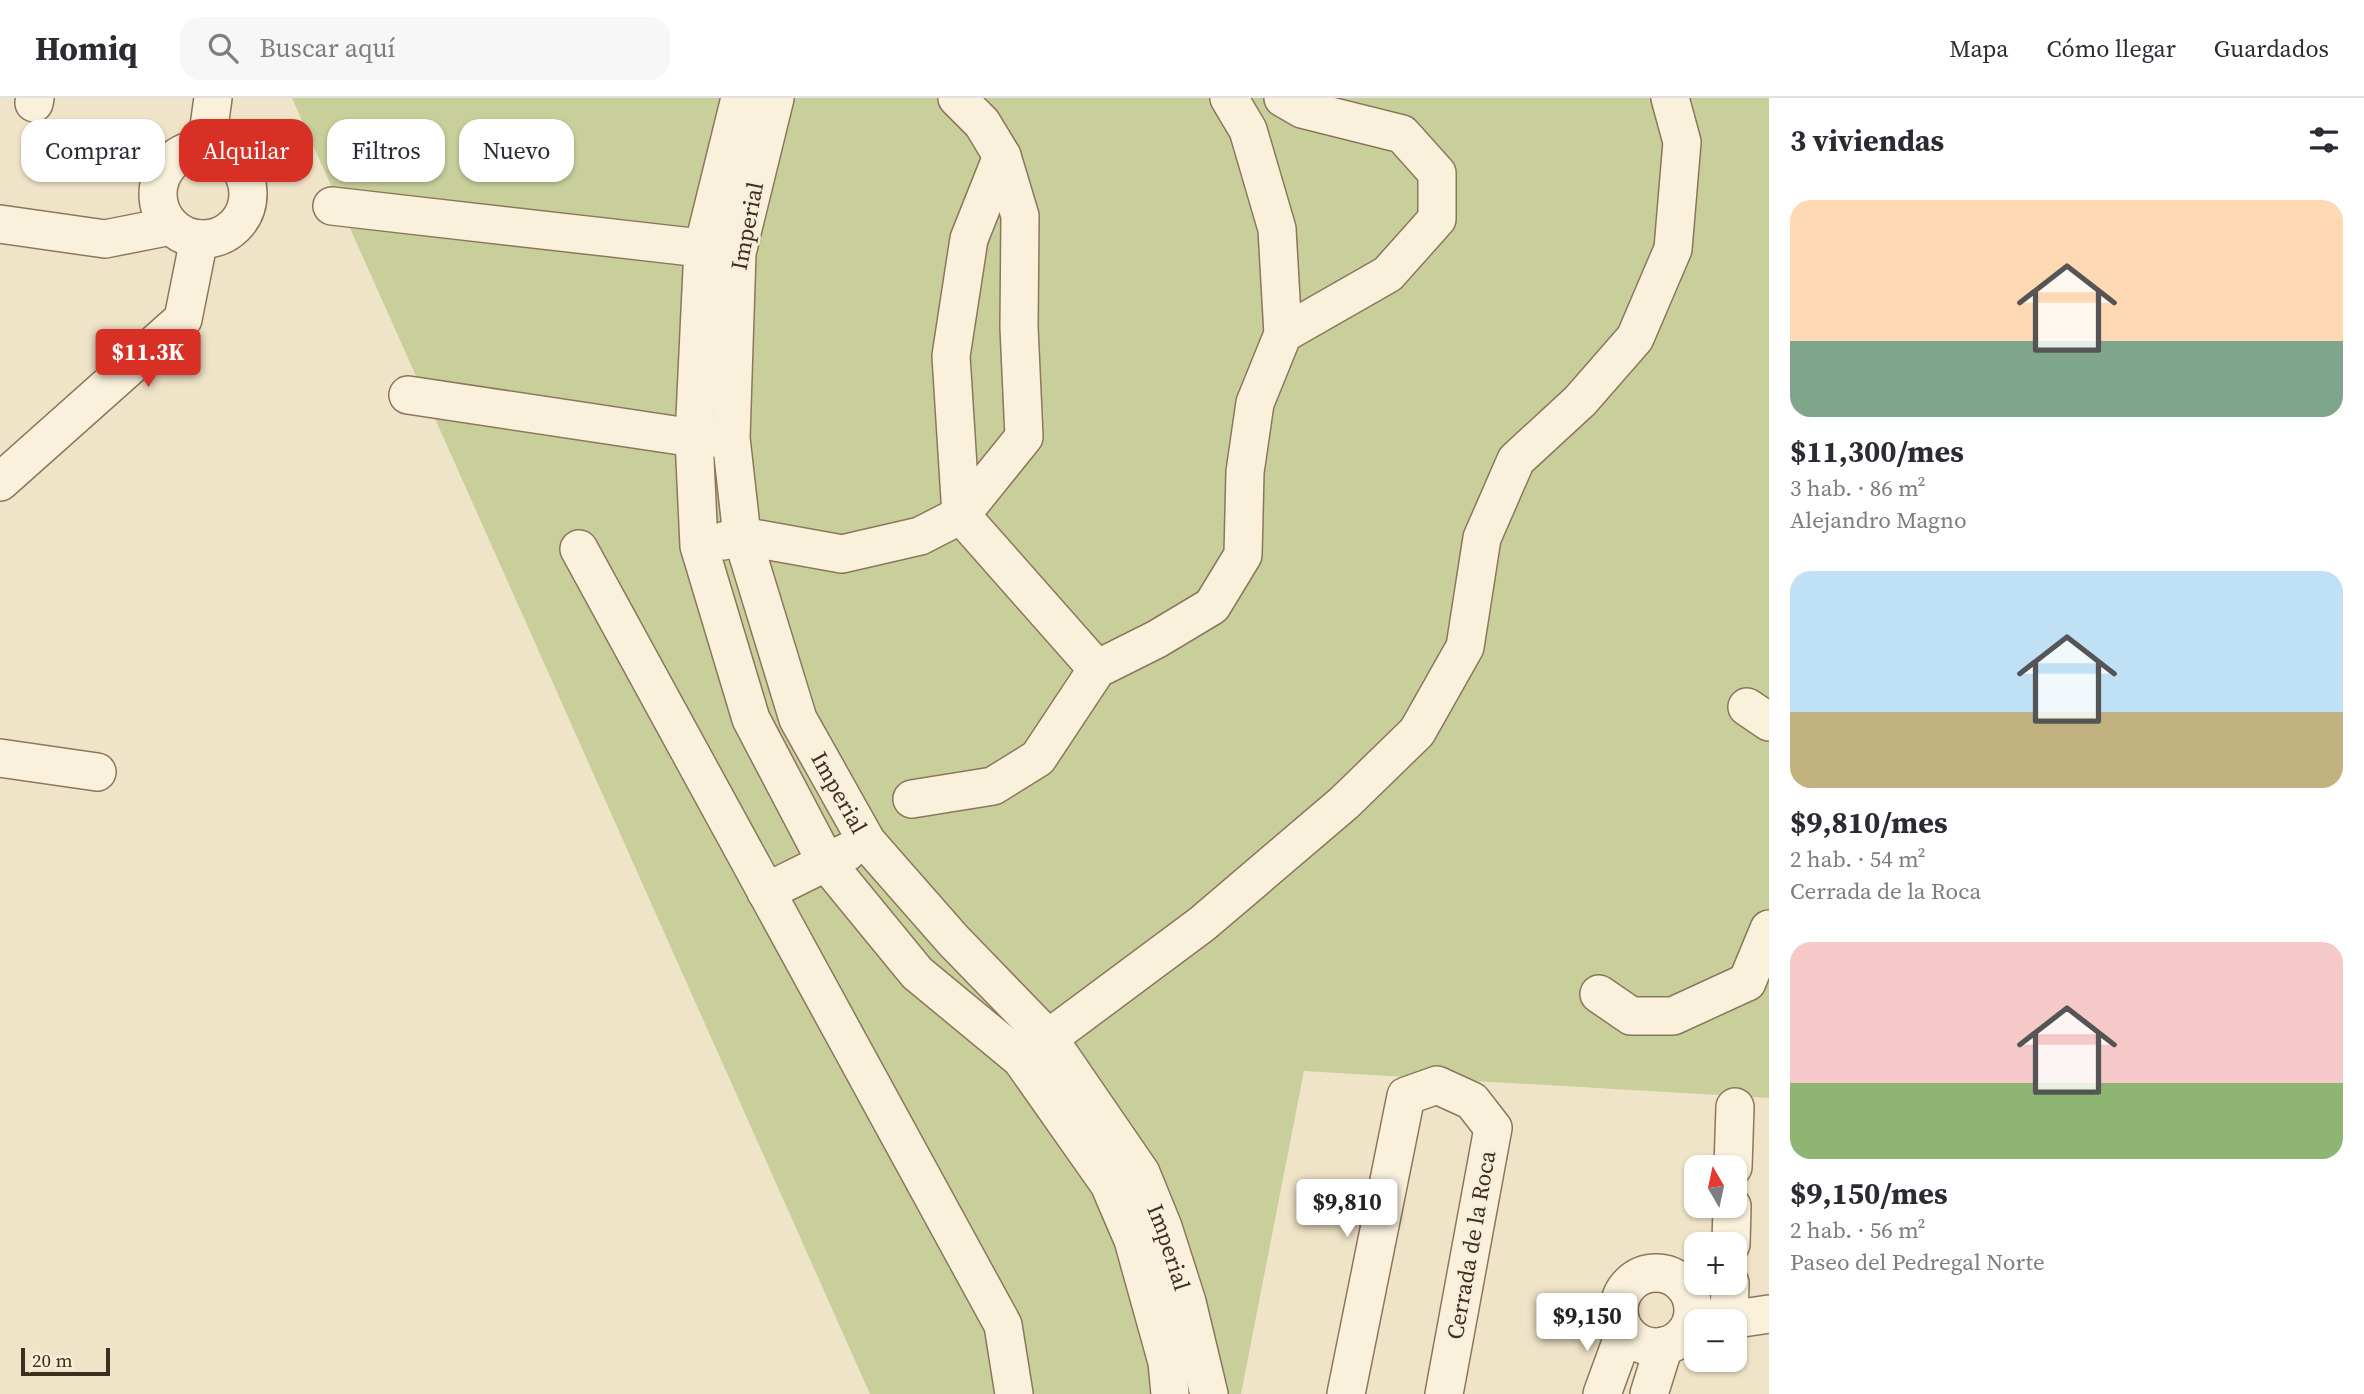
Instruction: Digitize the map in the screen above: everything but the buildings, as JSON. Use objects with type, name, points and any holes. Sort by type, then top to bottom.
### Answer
[{"type":"street","points":[[210,119],[213,98]]},
{"type":"street","points":[[740,98],[694,438],[699,546],[751,719],[826,862],[917,973],[1035,1049],[1125,1178],[1133,1240],[1167,1362],[1170,1394]]},
{"type":"street","name":"Imperial","points":[[775,98],[720,250],[731,438],[742,536],[798,719],[867,842],[953,940],[1035,1049]]},
{"type":"street","points":[[699,546],[742,536],[842,554],[920,536],[961,515],[1024,437],[1019,327],[1020,215],[1002,156],[982,123],[957,98]]},
{"type":"street","points":[[912,799],[993,786],[1038,758],[1097,669],[1212,607],[1243,555],[1245,472],[1255,404],[1283,334],[1277,229],[1248,130],[1228,98]]},
{"type":"street","points":[[1283,98],[1302,109],[1402,134],[1437,173],[1437,219],[1388,274],[1283,334]]},
{"type":"street","points":[[1035,1049],[1202,923],[1344,803],[1417,732],[1465,647],[1482,538],[1516,460],[1580,401],[1635,338],[1673,249],[1682,142],[1670,98]]},
{"type":"street","points":[[179,156],[165,168],[159,183],[158,199],[162,214],[185,233]]},
{"type":"street","points":[[1002,156],[969,239],[951,356],[961,515],[1097,669]]},
{"type":"street","points":[[2,227],[105,239],[185,233],[214,238],[237,223],[245,211],[248,197],[247,182]]},
{"type":"street","points":[[332,206],[720,250]]},
{"type":"street","points":[[0,482],[183,319],[185,233]]},
{"type":"street","points":[[408,395],[694,438],[731,438]]},
{"type":"street","points":[[579,549],[1003,1325],[1014,1394]]},
{"type":"street","points":[[0,758],[97,772]]},
{"type":"street","points":[[766,892],[867,842]]},
{"type":"street","points":[[1599,994],[1631,1016],[1673,1016],[1758,988],[1769,929]]},
{"type":"street","name":"Cerrada de la Roca","points":[[1346,1394],[1406,1096],[1437,1085],[1472,1101],[1493,1128],[1444,1394]]},
{"type":"street","points":[[1733,1155],[1735,1107]]},
{"type":"street","name":"Imperial","points":[[1125,1178],[1163,1227],[1187,1302],[1209,1394]]},
{"type":"street","points":[[1684,1334],[1664,1346],[1649,1347],[1636,1341],[1625,1331],[1619,1318],[1619,1303],[1624,1290],[1634,1279],[1663,1273],[1676,1279],[1687,1289],[1692,1309]]},
{"type":"street","points":[[1747,1317],[1769,1314]]},
{"type":"street","points":[[1602,1394],[1625,1331]]},
{"type":"street","points":[[1649,1394],[1664,1346]]},
{"type":"green space","points":[[292,98],[1769,98],[1769,1098],[1304,1071],[1241,1394],[870,1394],[329,182],[445,182],[445,119],[327,119],[327,176],[313,145],[313,119],[301,119]]}]
